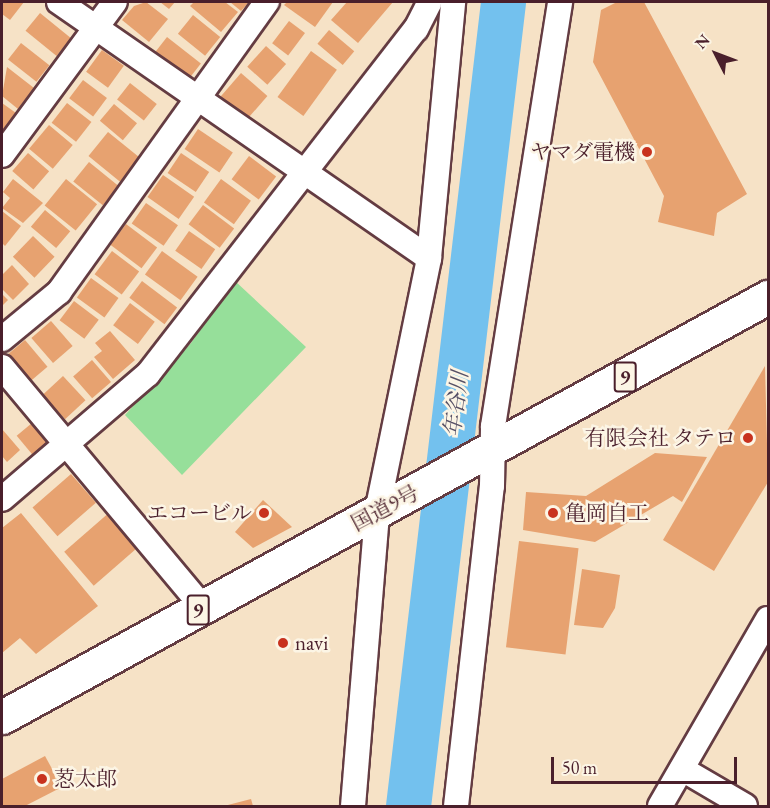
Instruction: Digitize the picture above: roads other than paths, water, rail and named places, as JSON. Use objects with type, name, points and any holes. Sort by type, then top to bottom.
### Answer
[{"type":"highway","name":"国道9号","points":[[2,717],[385,507],[487,454],[768,297]]},
{"type":"street","points":[[59,2],[303,175],[429,258]]},
{"type":"street","points":[[2,155],[115,2]]},
{"type":"street","points":[[2,339],[59,292],[198,102],[267,2]]},
{"type":"street","points":[[2,500],[148,374],[416,29],[430,2]]},
{"type":"street","points":[[352,807],[385,507],[429,258],[453,2]]},
{"type":"street","points":[[456,807],[487,454],[560,2]]},
{"type":"street","points":[[2,367],[204,607]]},
{"type":"street","points":[[660,807],[768,619]]},
{"type":"street","points":[[682,769],[745,807]]},
{"type":"waterway","name":"年谷川","points":[[408,806],[503,2]]},
{"type":"place","name":"ヤマダ電機","points":[[647,152]]},
{"type":"place","name":"有限会社 タテロ","points":[[748,438]]},
{"type":"place","name":"エコービル","points":[[264,513]]},
{"type":"place","name":"亀岡自工","points":[[553,513]]},
{"type":"place","name":"navi","points":[[283,643]]},
{"type":"place","name":"荵太郎","points":[[42,779]]}]
